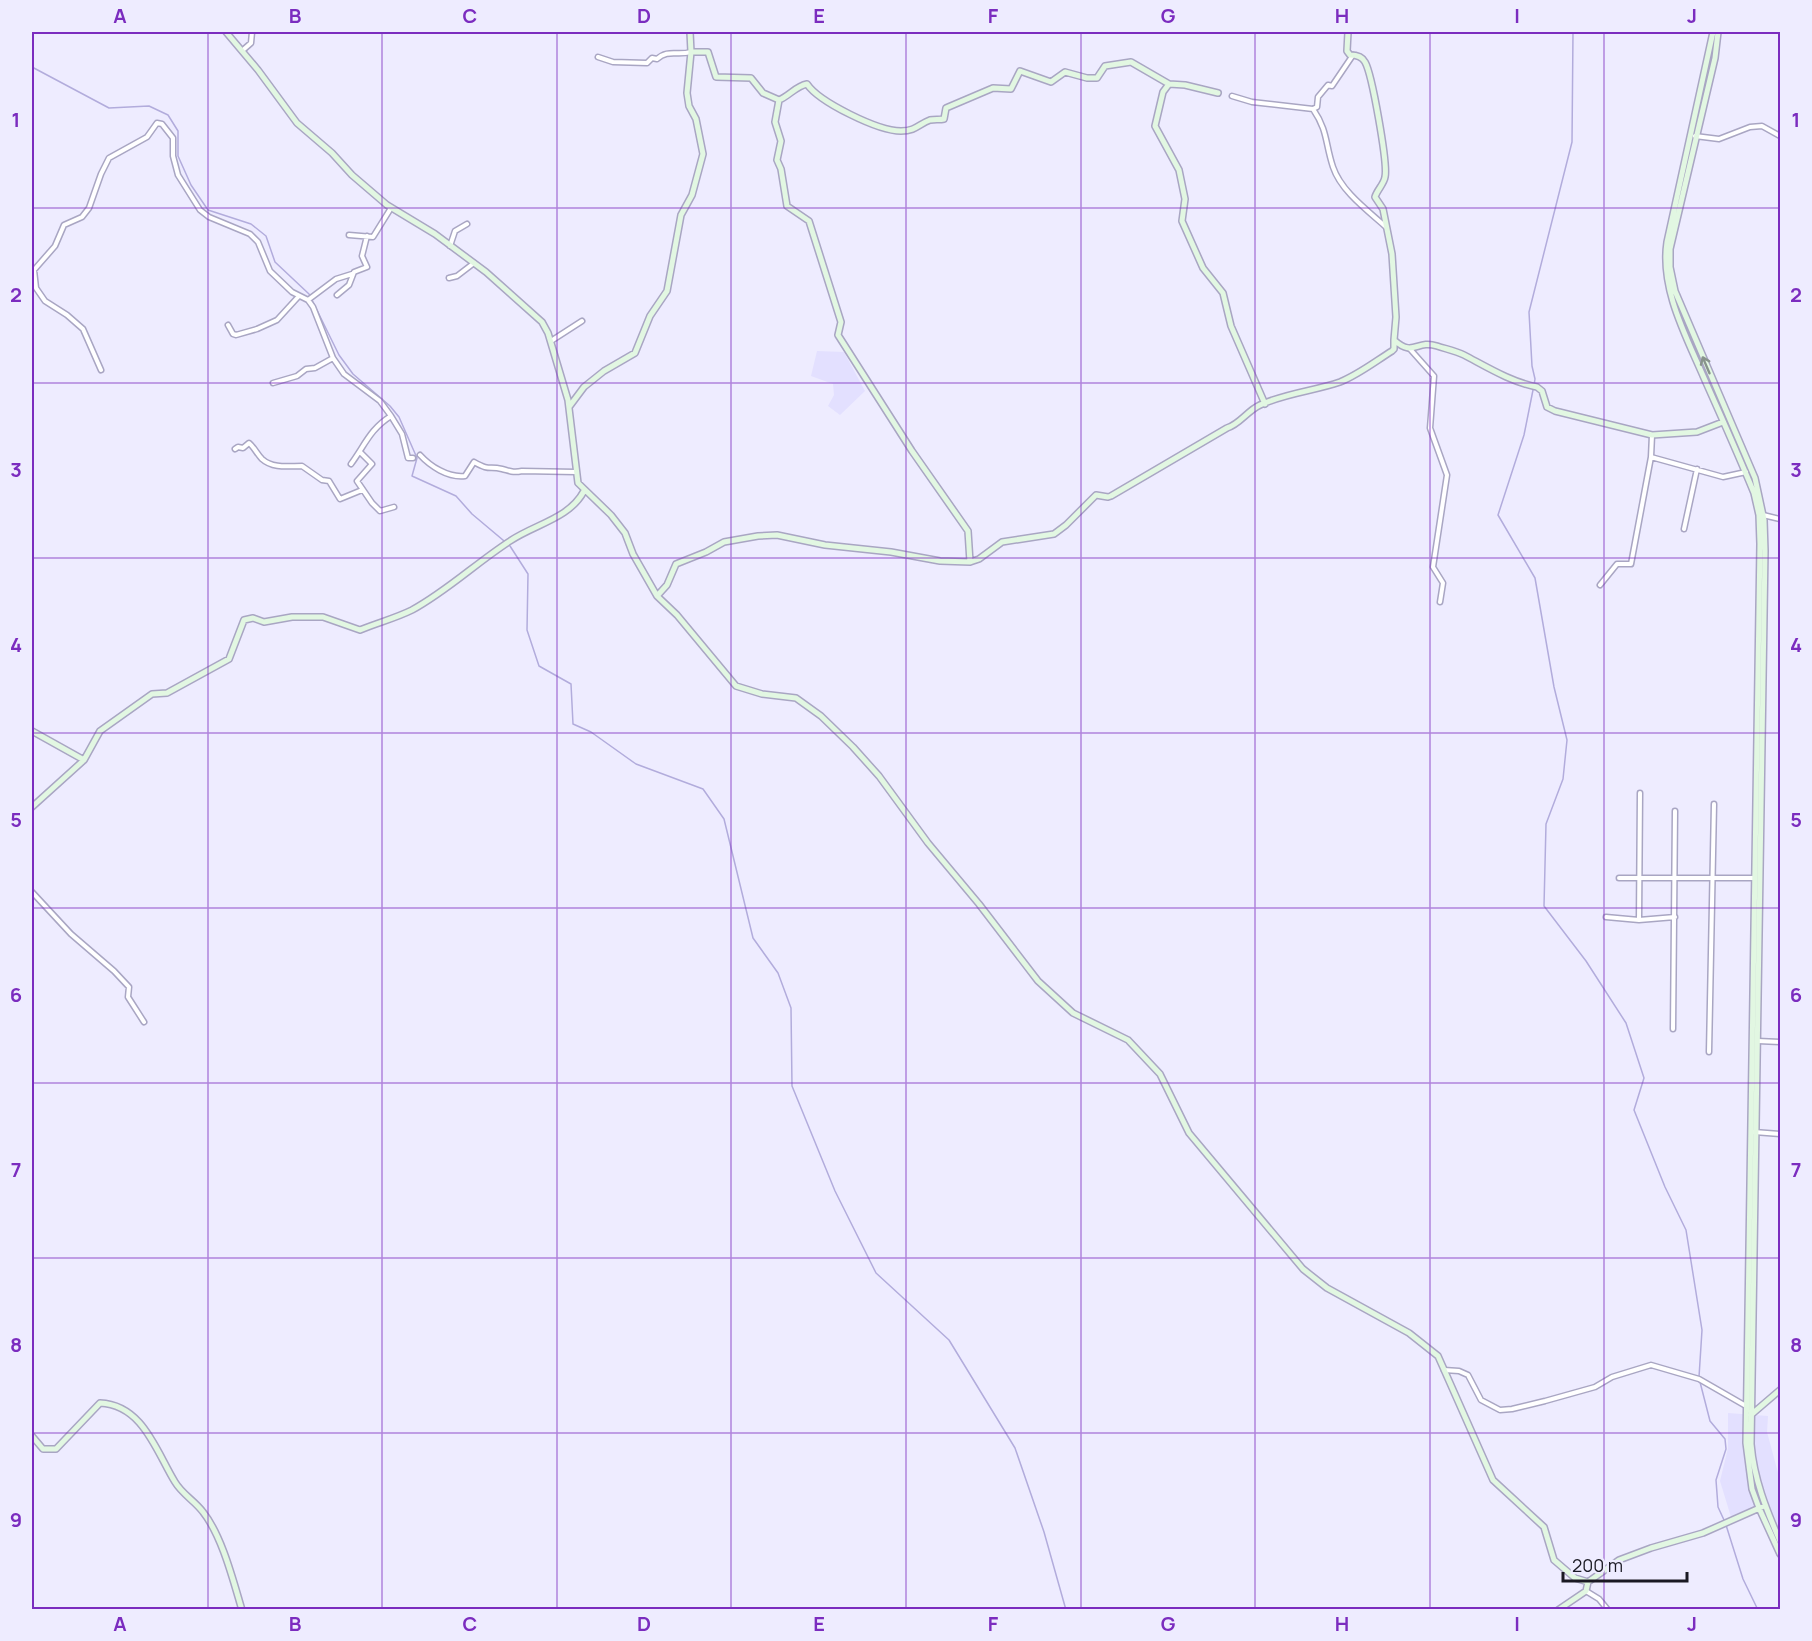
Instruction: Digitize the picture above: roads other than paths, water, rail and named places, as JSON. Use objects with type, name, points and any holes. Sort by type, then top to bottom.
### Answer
[{"type":"street","points":[[226,32],[243,50],[297,123],[332,153],[352,175],[391,208],[474,263],[542,322],[551,341],[569,407],[578,483],[611,515],[625,533],[633,554],[657,596],[677,615],[736,686],[762,694],[796,698],[821,716],[879,776],[928,843],[979,904],[1038,981],[1073,1013],[1128,1040],[1160,1074],[1189,1133],[1303,1269],[1327,1288],[1388,1320],[1438,1356],[1493,1480],[1544,1527],[1554,1560],[1575,1578],[1588,1582]]},
{"type":"street","points":[[243,50],[251,43],[252,32]]},
{"type":"street","points":[[569,407],[584,387],[604,371],[635,353],[650,316],[667,291],[681,215],[692,195],[703,154],[696,119],[689,106],[687,93],[691,52],[690,32]]},
{"type":"street","points":[[657,596],[668,585],[675,564],[724,542],[759,536],[777,535],[825,545],[891,552],[940,561],[970,562],[979,559],[1002,542],[1054,534],[1096,495],[1111,496],[1227,428],[1236,425],[1242,417],[1264,404],[1289,394],[1341,381],[1392,351],[1396,317],[1392,254],[1383,209],[1375,197],[1385,174],[1379,118],[1365,62],[1361,57],[1350,55],[1347,51],[1348,32]]},
{"type":"street","points":[[1713,32],[1671,249],[1670,267],[1675,291],[1755,478],[1763,515],[1766,550],[1758,1041],[1746,1406],[1749,1414]]},
{"type":"street","points":[[1718,32],[1715,58],[1667,242],[1665,266],[1669,291],[1690,346],[1746,472],[1754,492],[1759,515],[1754,878],[1754,1132],[1749,1414],[1753,1467],[1761,1507],[1780,1554]]},
{"type":"street","points":[[598,57],[613,62],[647,63],[662,54],[681,55],[691,52],[708,52],[716,77],[751,78],[763,93],[778,100],[787,97],[800,85],[807,84],[812,92],[847,113],[871,125],[900,131],[917,129],[930,120],[944,119],[946,108],[993,88],[1011,89],[1020,71],[1051,82],[1065,72],[1087,78],[1097,78],[1105,66],[1131,62],[1169,84],[1185,85],[1218,93]]},
{"type":"street","points":[[1232,96],[1252,102],[1313,109],[1317,107],[1318,98],[1328,85],[1332,86],[1353,55]]},
{"type":"street","points":[[1169,84],[1163,92],[1155,126],[1179,170],[1185,199],[1182,221],[1203,268],[1223,293],[1231,326],[1264,404]]},
{"type":"street","points":[[778,100],[775,122],[781,141],[777,160],[781,169],[787,206],[809,221],[841,322],[838,335],[906,442],[968,531],[970,562]]},
{"type":"street","points":[[1313,109],[1323,123],[1333,168],[1355,199],[1386,227]]},
{"type":"street","points":[[101,370],[83,329],[45,301],[36,288],[34,270],[59,238],[64,225],[82,217],[89,208],[109,158],[147,137],[157,123],[162,124],[173,138],[173,156],[178,175],[200,210],[208,217],[250,234],[258,242],[270,271],[299,296],[310,298],[336,279],[367,267],[362,256],[368,236]]},
{"type":"street","points":[[1694,136],[1719,139],[1750,127],[1762,126],[1780,136]]},
{"type":"street","points":[[349,235],[373,237],[391,208]]},
{"type":"street","points":[[450,246],[455,231],[467,224]]},
{"type":"street","points":[[449,278],[457,276],[474,263]]},
{"type":"street","points":[[337,295],[349,285],[352,274]]},
{"type":"street","points":[[228,325],[236,335],[257,329],[278,320],[299,296]]},
{"type":"street","points":[[310,298],[333,358],[344,374],[380,401],[402,434],[408,458],[413,458]]},
{"type":"street","points":[[551,341],[582,321]]},
{"type":"street","points":[[1394,340],[1402,347],[1410,349],[1428,343],[1462,354],[1484,367],[1542,390],[1547,407],[1555,411],[1652,435],[1697,432],[1723,422]]},
{"type":"street","points":[[1410,349],[1434,376],[1431,428],[1447,475],[1433,567],[1443,583],[1440,602]]},
{"type":"street","points":[[273,383],[297,376],[306,369],[315,368],[333,358]]},
{"type":"street","points":[[351,464],[370,434],[381,422],[391,416]]},
{"type":"street","points":[[1600,585],[1617,564],[1631,564],[1651,457],[1652,435]]},
{"type":"street","points":[[235,449],[243,448],[249,443],[268,463],[292,468],[302,466],[322,480],[329,481],[340,499],[362,490]]},
{"type":"street","points":[[360,452],[372,464],[357,481],[362,490],[380,511],[394,507]]},
{"type":"street","points":[[420,455],[436,469],[460,477],[465,476],[474,462],[486,469],[514,473],[522,471],[576,472]]},
{"type":"street","points":[[1651,457],[1724,477],[1746,472]]},
{"type":"street","points":[[1684,530],[1697,470]]},
{"type":"street","points":[[32,813],[32,806],[84,760],[100,731],[152,694],[167,693],[228,659],[244,620],[253,618],[264,622],[292,617],[323,617],[360,630],[411,610],[440,592],[507,543],[558,517],[578,502],[584,490]]},
{"type":"street","points":[[1763,515],[1780,519]]},
{"type":"street","points":[[32,731],[84,760]]},
{"type":"street","points":[[1639,920],[1641,794]]},
{"type":"street","points":[[1709,1052],[1714,804]]},
{"type":"street","points":[[1673,1029],[1675,811]]},
{"type":"street","points":[[1619,878],[1754,878]]},
{"type":"street","points":[[32,892],[71,934],[129,987],[128,997],[144,1022]]},
{"type":"street","points":[[1606,916],[1639,920],[1675,917]]},
{"type":"street","points":[[1758,1041],[1780,1042]]},
{"type":"street","points":[[1754,1132],[1780,1134]]},
{"type":"street","points":[[1444,1370],[1459,1371],[1468,1375],[1481,1400],[1500,1410],[1545,1401],[1595,1386],[1612,1377],[1651,1365],[1699,1379],[1746,1406]]},
{"type":"street","points":[[1749,1414],[1780,1390]]},
{"type":"street","points":[[32,1436],[43,1449],[56,1449],[100,1403],[108,1403],[139,1422],[149,1434],[180,1491],[203,1512],[220,1546],[242,1610]]},
{"type":"street","points":[[1558,1610],[1586,1591],[1588,1582],[1619,1560],[1703,1533],[1761,1507]]},
{"type":"street","points":[[1761,1507],[1780,1541]]},
{"type":"street","points":[[1586,1591],[1599,1599],[1608,1610]]},
{"type":"waterway","points":[[1534,385],[1529,312],[1572,142],[1573,32]]},
{"type":"waterway","points":[[32,67],[109,108],[149,106],[168,115],[178,131],[178,156],[191,185],[208,210],[251,224],[266,236],[275,262],[309,294],[339,355],[353,374],[390,406],[399,417],[417,458],[412,476],[456,496],[472,514],[510,546],[528,574],[527,630],[539,666],[571,684],[573,724],[591,732],[636,764],[703,789],[724,819],[753,938],[778,973],[791,1008],[792,1086],[835,1191],[876,1273],[949,1340],[1015,1448],[1044,1532],[1066,1610]]},
{"type":"waterway","points":[[1533,390],[1524,435],[1498,515],[1535,578],[1554,687],[1567,740],[1563,779],[1546,824],[1544,906],[1586,961],[1626,1023],[1644,1078],[1634,1110],[1665,1187],[1686,1230],[1702,1330],[1699,1377]]},
{"type":"waterway","points":[[1700,1382],[1710,1421],[1725,1439],[1726,1449],[1716,1480],[1718,1507],[1724,1520]]},
{"type":"waterway","points":[[1726,1525],[1743,1579],[1758,1610]]}]
